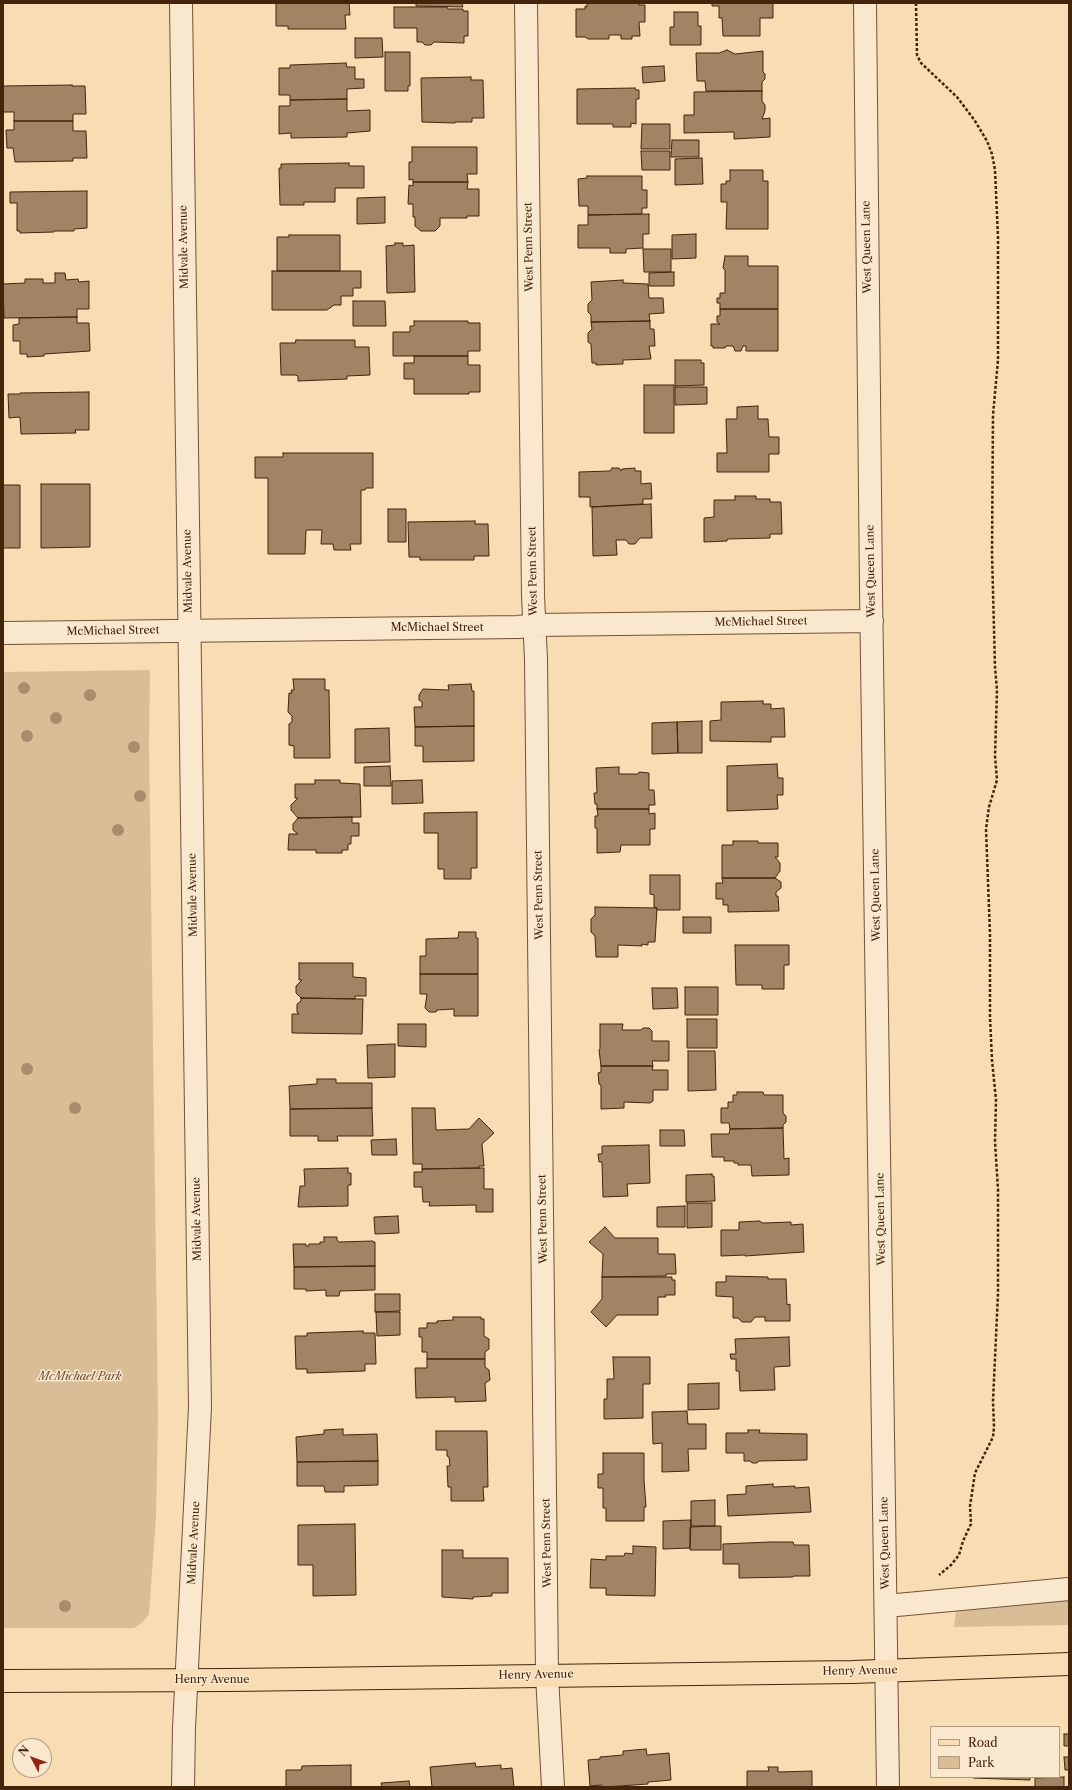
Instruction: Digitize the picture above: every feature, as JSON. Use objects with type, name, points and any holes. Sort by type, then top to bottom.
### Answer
[{"type":"main road","name":"Henry Avenue","points":[[3,1681],[886,1671],[1069,1664]]},
{"type":"street","name":"Midvale Avenue","points":[[181,3],[200,1407],[187,1680],[184,1787]]},
{"type":"street","name":"West Penn Street","points":[[526,3],[547,1675],[553,1787]]},
{"type":"street","name":"West Queen Lane","points":[[865,3],[888,1787]]},
{"type":"street","name":"McMichael Street","points":[[3,633],[518,627],[534,625],[872,620]]},
{"type":"street","points":[[886,1606],[1069,1589]]},
{"type":"path","points":[[916,3],[917,55],[921,63],[957,97],[975,121],[987,141],[992,154],[995,170],[998,237],[998,360],[993,415],[992,553],[997,690],[995,756],[997,780],[989,807],[986,829],[990,941],[990,1017],[996,1100],[995,1142],[998,1196],[998,1294],[993,1401],[994,1427],[993,1437],[975,1473],[970,1506],[971,1524],[963,1541],[959,1555],[951,1565],[939,1575],[932,1576]]},
{"type":"green space","name":"McMichael Park","points":[[150,670],[149,744],[158,1416],[156,1517],[149,1614],[142,1623],[134,1628],[3,1628],[3,672]]},
{"type":"green space","points":[[1069,1600],[1069,1625],[954,1627],[956,1611]]},
{"type":"building","points":[[276,3],[349,3],[350,15],[345,15],[346,29],[288,29],[288,26],[276,26]]},
{"type":"building","points":[[416,3],[462,3],[463,7],[416,6]]},
{"type":"building","points":[[587,3],[639,3],[639,5],[645,5],[645,22],[639,22],[640,36],[632,36],[632,39],[621,39],[621,35],[609,35],[609,39],[588,39],[585,37],[576,37],[576,9],[585,9],[585,6],[587,7]]},
{"type":"building","points":[[712,3],[773,3],[773,18],[760,18],[760,36],[723,36],[722,18],[719,18],[719,6],[712,6]]},
{"type":"building","points":[[394,7],[447,7],[448,9],[463,9],[463,11],[468,11],[468,36],[464,36],[464,43],[434,42],[431,45],[425,45],[422,42],[417,42],[417,28],[394,28]]},
{"type":"building","points":[[674,12],[698,12],[698,26],[701,26],[701,45],[670,45],[670,27],[674,27]]},
{"type":"building","points":[[355,38],[382,38],[383,57],[355,58]]},
{"type":"building","points":[[727,50],[735,54],[763,51],[763,72],[765,74],[765,79],[762,82],[762,91],[706,91],[705,81],[697,81],[696,53],[719,53]]},
{"type":"building","points":[[385,52],[410,52],[410,86],[408,86],[408,91],[385,91]]},
{"type":"building","points":[[346,63],[347,67],[355,67],[355,79],[364,79],[364,88],[347,89],[347,99],[290,100],[290,95],[279,95],[279,68],[290,68],[290,65]]},
{"type":"building","points":[[664,66],[665,81],[643,83],[642,67]]},
{"type":"building","points":[[471,77],[471,80],[483,80],[484,118],[472,118],[472,122],[422,122],[421,78]]},
{"type":"building","points":[[3,86],[85,86],[86,114],[73,114],[73,121],[14,121],[14,112],[3,112]]},
{"type":"building","points":[[635,88],[636,90],[639,90],[639,99],[636,99],[636,124],[631,123],[631,127],[613,127],[613,124],[577,124],[577,89]]},
{"type":"building","points":[[762,91],[762,101],[765,105],[765,111],[762,119],[770,118],[770,137],[734,139],[734,132],[684,133],[684,115],[694,115],[694,92]]},
{"type":"building","points":[[347,99],[347,111],[370,110],[370,131],[347,133],[347,137],[291,138],[291,133],[279,134],[279,106],[290,106],[290,100]]},
{"type":"building","points":[[14,121],[73,121],[73,131],[86,131],[87,158],[73,158],[73,161],[15,162],[13,148],[7,148],[6,130],[14,130]]},
{"type":"building","points":[[642,124],[670,124],[670,149],[641,149]]},
{"type":"building","points":[[672,140],[699,140],[699,157],[671,157]]},
{"type":"building","points":[[412,147],[477,147],[477,174],[467,174],[468,182],[413,182],[413,179],[409,180],[409,162],[412,162]]},
{"type":"building","points":[[641,151],[670,151],[670,170],[642,170]]},
{"type":"building","points":[[702,158],[703,184],[675,185],[675,159]]},
{"type":"building","points":[[349,163],[349,166],[364,166],[364,188],[335,188],[335,202],[304,202],[304,205],[280,205],[279,168],[281,168],[281,164]]},
{"type":"building","points":[[730,170],[763,170],[763,181],[768,181],[768,229],[726,229],[727,202],[721,202],[721,184],[726,184],[726,181],[730,181]]},
{"type":"building","points":[[587,176],[642,176],[642,190],[647,190],[647,208],[642,208],[642,214],[588,215],[588,206],[579,206],[578,179],[587,178]]},
{"type":"building","points":[[413,182],[468,182],[467,189],[479,189],[479,216],[467,216],[467,218],[440,218],[440,226],[435,231],[421,231],[415,226],[413,204],[408,204],[409,185],[413,186]]},
{"type":"building","points":[[87,191],[87,228],[74,229],[74,231],[54,232],[20,233],[20,231],[17,231],[17,203],[10,203],[10,192]]},
{"type":"building","points":[[385,197],[385,223],[357,224],[357,198]]},
{"type":"building","points":[[649,214],[649,234],[643,234],[643,248],[626,249],[626,253],[610,253],[610,248],[578,248],[578,225],[588,225],[588,215]]},
{"type":"building","points":[[696,234],[696,258],[672,259],[672,235]]},
{"type":"building","points":[[289,235],[340,235],[340,271],[277,271],[277,237],[289,237]]},
{"type":"building","points":[[395,243],[403,243],[403,246],[414,245],[415,292],[387,293],[386,246],[395,245]]},
{"type":"building","points":[[643,249],[671,249],[671,272],[644,272]]},
{"type":"building","points":[[725,256],[748,256],[748,266],[778,266],[778,309],[720,309],[720,303],[717,303],[717,298],[720,298],[720,293],[725,293],[725,270],[723,268]]},
{"type":"building","points":[[272,271],[361,271],[361,288],[353,288],[353,296],[341,296],[341,305],[334,305],[327,310],[272,310]]},
{"type":"building","points":[[674,272],[674,286],[649,286],[649,273]]},
{"type":"building","points":[[55,273],[65,273],[66,280],[78,279],[79,282],[89,281],[89,309],[77,309],[77,317],[4,318],[3,284],[25,283],[25,279],[43,279],[43,283],[55,283]]},
{"type":"building","points":[[623,280],[623,283],[648,284],[649,298],[663,298],[664,313],[649,314],[650,321],[591,322],[591,315],[588,312],[588,304],[592,300],[591,282]]},
{"type":"building","points":[[353,301],[385,301],[386,326],[353,326]]},
{"type":"building","points":[[720,309],[778,309],[778,351],[746,351],[746,346],[743,346],[741,351],[735,351],[733,346],[713,348],[713,346],[711,346],[711,324],[720,324],[717,322],[717,316],[720,316]]},
{"type":"building","points":[[77,317],[77,323],[89,323],[90,351],[44,354],[44,356],[27,357],[27,354],[20,354],[20,341],[13,341],[13,325],[19,324],[19,318]]},
{"type":"building","points":[[414,321],[468,321],[468,323],[480,323],[480,351],[468,351],[468,356],[393,356],[393,332],[410,332],[410,326],[414,326]]},
{"type":"building","points":[[650,321],[650,329],[654,329],[655,346],[649,346],[651,359],[623,360],[623,364],[596,365],[596,363],[592,363],[591,344],[588,342],[588,333],[592,329],[591,322]]},
{"type":"building","points":[[296,340],[355,340],[355,347],[369,347],[370,375],[347,376],[347,379],[298,381],[298,376],[281,375],[280,343],[295,343]]},
{"type":"building","points":[[414,356],[468,356],[468,365],[480,365],[480,392],[469,392],[469,394],[414,394],[414,379],[404,379],[404,363],[414,363]]},
{"type":"building","points":[[675,360],[701,360],[701,363],[704,363],[704,385],[675,386]]},
{"type":"building","points":[[644,385],[674,385],[674,433],[644,433]]},
{"type":"building","points":[[675,387],[707,387],[707,404],[675,405]]},
{"type":"building","points":[[89,392],[89,430],[75,430],[76,433],[21,434],[20,417],[9,418],[8,394]]},
{"type":"building","points":[[758,406],[758,419],[768,419],[769,437],[779,437],[779,454],[769,454],[769,472],[717,472],[717,453],[727,453],[726,419],[737,419],[737,407]]},
{"type":"building","points":[[283,453],[373,453],[373,488],[361,490],[361,544],[350,544],[351,550],[334,550],[333,544],[321,544],[322,530],[306,530],[305,554],[268,554],[268,478],[255,478],[255,457],[283,457]]},
{"type":"building","points":[[612,468],[619,468],[621,471],[622,469],[635,468],[635,471],[641,471],[641,484],[651,483],[652,499],[643,499],[643,504],[590,507],[590,497],[579,497],[579,472],[610,471]]},
{"type":"building","points":[[41,484],[90,484],[90,547],[41,548]]},
{"type":"building","points":[[3,485],[20,485],[20,548],[3,548]]},
{"type":"building","points":[[735,496],[756,496],[756,499],[770,499],[770,502],[781,502],[782,534],[770,534],[770,538],[727,539],[727,541],[704,542],[704,518],[714,517],[714,500],[735,500]]},
{"type":"building","points":[[651,504],[652,538],[640,538],[635,544],[629,544],[626,540],[616,540],[617,555],[593,556],[592,507]]},
{"type":"building","points":[[388,509],[406,509],[406,542],[388,542]]},
{"type":"building","points":[[475,521],[475,524],[488,524],[489,556],[474,556],[474,560],[420,560],[420,557],[409,557],[408,522]]},
{"type":"building","points":[[293,679],[325,679],[325,690],[329,690],[330,758],[294,758],[294,746],[289,745],[289,724],[292,722],[292,716],[288,712],[289,693],[292,693],[291,690],[294,690]]},
{"type":"building","points":[[471,684],[472,691],[474,691],[474,726],[415,727],[414,707],[422,707],[422,702],[419,700],[419,695],[423,689],[449,690],[448,685]]},
{"type":"building","points":[[763,701],[763,704],[771,704],[771,709],[784,708],[785,737],[771,737],[771,742],[710,741],[710,721],[721,720],[721,702]]},
{"type":"building","points":[[702,721],[702,753],[678,753],[677,722]]},
{"type":"building","points":[[677,722],[678,753],[652,754],[652,723]]},
{"type":"building","points":[[474,726],[474,761],[423,762],[423,746],[415,746],[415,727]]},
{"type":"building","points":[[389,728],[390,762],[355,763],[355,729]]},
{"type":"building","points":[[777,764],[778,778],[783,778],[783,795],[777,795],[778,809],[727,811],[727,766]]},
{"type":"building","points":[[390,766],[391,786],[364,786],[364,767]]},
{"type":"building","points":[[619,767],[619,774],[638,774],[639,772],[649,773],[649,790],[654,790],[655,805],[649,805],[649,809],[597,809],[594,793],[597,793],[596,768]]},
{"type":"building","points":[[315,780],[340,780],[340,783],[360,784],[361,817],[298,818],[291,810],[291,805],[298,798],[295,798],[295,784],[315,784]]},
{"type":"building","points":[[422,780],[423,803],[392,804],[392,781]]},
{"type":"building","points":[[597,809],[649,809],[649,814],[655,813],[655,829],[650,829],[650,845],[621,845],[620,852],[597,853],[597,828],[595,828],[595,816],[598,816]]},
{"type":"building","points":[[477,812],[477,868],[471,868],[471,879],[444,879],[444,869],[438,869],[438,833],[424,833],[424,813]]},
{"type":"building","points":[[352,817],[352,823],[359,823],[359,836],[351,836],[351,844],[348,844],[348,850],[342,850],[342,853],[316,853],[316,850],[288,850],[289,834],[298,834],[293,830],[293,824],[298,818]]},
{"type":"building","points":[[733,841],[778,843],[778,857],[775,857],[780,863],[780,871],[775,878],[722,878],[722,845],[733,845]]},
{"type":"building","points":[[650,875],[680,875],[680,910],[657,910],[657,908],[654,907],[654,895],[650,894]]},
{"type":"building","points":[[722,878],[775,878],[781,882],[781,888],[776,892],[776,896],[778,896],[779,911],[728,912],[728,905],[723,905],[723,899],[716,899],[716,883],[723,883]]},
{"type":"building","points":[[595,907],[657,908],[655,942],[648,942],[648,945],[642,944],[642,946],[618,945],[618,957],[596,957],[595,936],[591,932],[591,919],[595,915]]},
{"type":"building","points":[[683,917],[711,917],[711,933],[683,933]]},
{"type":"building","points":[[459,932],[476,932],[476,938],[478,938],[478,974],[420,974],[420,956],[426,956],[426,939],[458,938]]},
{"type":"building","points":[[735,945],[789,945],[789,965],[784,965],[784,989],[762,989],[762,985],[736,985]]},
{"type":"building","points":[[299,963],[353,963],[353,977],[366,978],[366,996],[355,996],[355,999],[301,998],[296,993],[296,986],[302,980],[299,980]]},
{"type":"building","points":[[420,974],[478,974],[478,1016],[454,1016],[454,1009],[429,1012],[425,1008],[427,994],[420,994]]},
{"type":"building","points":[[685,987],[718,987],[718,1015],[685,1015]]},
{"type":"building","points":[[652,988],[677,988],[678,1008],[653,1009]]},
{"type":"building","points":[[301,998],[363,999],[362,1034],[292,1033],[292,1014],[299,1014],[297,1012],[297,1004],[301,1001]]},
{"type":"building","points":[[687,1019],[717,1019],[717,1048],[687,1048]]},
{"type":"building","points":[[398,1024],[426,1024],[426,1047],[398,1046]]},
{"type":"building","points":[[600,1024],[623,1024],[622,1030],[641,1030],[643,1028],[649,1028],[652,1031],[652,1041],[669,1041],[669,1061],[652,1061],[653,1066],[601,1066],[599,1050]]},
{"type":"building","points":[[395,1044],[395,1077],[368,1078],[367,1045]]},
{"type":"building","points":[[688,1051],[715,1051],[716,1090],[688,1091]]},
{"type":"building","points":[[601,1066],[653,1066],[652,1070],[668,1070],[668,1090],[653,1090],[653,1101],[650,1103],[624,1102],[624,1108],[601,1109],[601,1085],[599,1084],[598,1073],[601,1072]]},
{"type":"building","points":[[317,1079],[336,1079],[336,1083],[372,1083],[372,1108],[290,1109],[289,1086],[317,1084]]},
{"type":"building","points":[[737,1092],[763,1092],[764,1095],[783,1095],[783,1113],[786,1116],[786,1122],[783,1125],[783,1128],[730,1129],[729,1123],[721,1123],[721,1108],[728,1108],[728,1102],[733,1102],[733,1095],[737,1095]]},
{"type":"building","points":[[372,1108],[373,1136],[337,1136],[338,1141],[318,1141],[318,1136],[290,1136],[290,1109]]},
{"type":"building","points":[[412,1108],[435,1108],[436,1130],[469,1129],[479,1118],[494,1133],[482,1144],[484,1166],[479,1166],[479,1168],[422,1169],[422,1164],[413,1164]]},
{"type":"building","points":[[783,1128],[784,1159],[789,1158],[789,1175],[752,1176],[751,1165],[738,1165],[738,1163],[734,1163],[734,1161],[724,1161],[724,1157],[712,1157],[711,1134],[729,1134],[730,1129]]},
{"type":"building","points":[[660,1130],[684,1130],[685,1146],[660,1146]]},
{"type":"building","points":[[396,1139],[397,1155],[372,1155],[371,1140]]},
{"type":"building","points":[[649,1145],[650,1183],[627,1184],[628,1196],[603,1197],[602,1162],[599,1162],[598,1154],[602,1154],[602,1146]]},
{"type":"building","points":[[348,1168],[348,1173],[351,1173],[351,1185],[348,1185],[348,1206],[298,1207],[300,1186],[305,1186],[304,1169]]},
{"type":"building","points":[[484,1168],[484,1189],[493,1189],[493,1212],[476,1212],[476,1205],[429,1206],[430,1202],[423,1202],[422,1187],[414,1187],[414,1172],[422,1172],[422,1169]]},
{"type":"building","points":[[712,1174],[712,1176],[714,1176],[715,1201],[686,1202],[686,1175]]},
{"type":"building","points":[[687,1203],[712,1203],[712,1227],[687,1228]]},
{"type":"building","points":[[685,1206],[685,1227],[657,1227],[657,1207]]},
{"type":"building","points":[[398,1216],[399,1233],[375,1234],[374,1217]]},
{"type":"building","points":[[759,1221],[763,1223],[791,1222],[791,1225],[803,1224],[804,1252],[721,1256],[721,1230],[739,1230],[739,1222]]},
{"type":"building","points":[[605,1227],[615,1238],[658,1238],[658,1254],[675,1254],[676,1274],[666,1274],[666,1276],[602,1277],[603,1254],[589,1242]]},
{"type":"building","points":[[324,1237],[337,1237],[339,1242],[375,1242],[375,1266],[294,1267],[293,1244],[306,1244],[306,1246],[309,1246],[309,1244],[320,1244],[320,1242],[324,1242]]},
{"type":"building","points":[[375,1266],[375,1290],[340,1291],[339,1296],[326,1296],[326,1290],[306,1291],[306,1289],[294,1289],[294,1267]]},
{"type":"building","points":[[726,1276],[786,1279],[787,1305],[790,1304],[790,1321],[765,1321],[765,1317],[755,1317],[751,1322],[742,1322],[738,1318],[733,1318],[733,1297],[716,1296],[716,1282],[726,1282]]},
{"type":"building","points":[[602,1277],[672,1277],[672,1280],[675,1280],[675,1295],[658,1297],[658,1315],[617,1315],[606,1327],[591,1312],[602,1299]]},
{"type":"building","points":[[375,1294],[400,1294],[400,1311],[375,1312]]},
{"type":"building","points":[[376,1312],[400,1312],[400,1335],[377,1336]]},
{"type":"building","points":[[453,1317],[481,1317],[481,1319],[484,1319],[484,1336],[489,1339],[489,1349],[485,1352],[485,1359],[427,1359],[427,1352],[422,1352],[422,1337],[419,1337],[419,1328],[427,1328],[427,1323],[453,1320]]},
{"type":"building","points":[[363,1331],[363,1333],[375,1333],[376,1364],[365,1364],[365,1371],[307,1373],[307,1369],[296,1369],[295,1336],[307,1336],[307,1333]]},
{"type":"building","points":[[789,1337],[790,1366],[774,1367],[775,1390],[740,1391],[739,1371],[736,1371],[736,1359],[731,1359],[730,1354],[736,1354],[735,1339]]},
{"type":"building","points":[[613,1357],[650,1357],[650,1384],[643,1384],[643,1418],[604,1419],[604,1399],[607,1399],[607,1379],[614,1379]]},
{"type":"building","points":[[427,1359],[485,1359],[485,1367],[489,1370],[490,1380],[485,1383],[486,1401],[455,1402],[455,1397],[416,1398],[415,1368],[427,1368]]},
{"type":"building","points":[[719,1383],[719,1409],[688,1410],[688,1384]]},
{"type":"building","points":[[687,1411],[688,1424],[706,1424],[706,1449],[688,1449],[689,1471],[662,1472],[662,1443],[653,1444],[652,1412]]},
{"type":"building","points":[[343,1429],[343,1435],[377,1434],[378,1461],[297,1462],[296,1437],[324,1434],[324,1430]]},
{"type":"building","points":[[748,1430],[760,1430],[759,1433],[807,1434],[807,1460],[759,1461],[757,1463],[752,1463],[750,1461],[744,1461],[744,1453],[726,1453],[726,1433],[748,1433]]},
{"type":"building","points":[[436,1431],[487,1431],[488,1487],[483,1487],[484,1501],[451,1501],[451,1487],[448,1487],[447,1466],[450,1466],[449,1457],[447,1456],[447,1450],[436,1450]]},
{"type":"building","points":[[603,1453],[644,1453],[646,1507],[644,1507],[644,1521],[606,1521],[606,1508],[603,1508],[603,1488],[598,1488],[598,1474],[603,1474]]},
{"type":"building","points":[[378,1461],[378,1485],[344,1486],[344,1492],[325,1492],[324,1486],[297,1486],[297,1462]]},
{"type":"building","points":[[773,1484],[773,1487],[809,1487],[811,1512],[728,1516],[727,1495],[746,1494],[746,1486]]},
{"type":"building","points":[[715,1500],[715,1526],[691,1526],[691,1501]]},
{"type":"building","points":[[691,1520],[690,1548],[663,1549],[663,1521]]},
{"type":"building","points":[[355,1524],[356,1595],[313,1596],[313,1565],[298,1565],[298,1525]]},
{"type":"building","points":[[721,1526],[721,1550],[690,1550],[690,1527]]},
{"type":"building","points":[[793,1542],[794,1545],[809,1545],[810,1576],[739,1578],[739,1564],[723,1564],[723,1544]]},
{"type":"building","points":[[633,1546],[656,1547],[655,1596],[606,1595],[606,1588],[590,1588],[591,1559],[606,1560],[606,1556],[624,1556],[625,1553],[633,1554]]},
{"type":"building","points":[[442,1550],[463,1550],[463,1558],[508,1558],[508,1593],[492,1593],[492,1596],[473,1597],[473,1599],[442,1597]]},
{"type":"building","points":[[1064,1734],[1069,1734],[1069,1746],[1064,1746]]},
{"type":"building","points":[[646,1749],[647,1755],[669,1753],[671,1780],[648,1782],[648,1784],[605,1787],[602,1787],[602,1785],[590,1786],[588,1760],[600,1759],[600,1757],[623,1755],[623,1751]]},
{"type":"building","points":[[1064,1757],[1069,1757],[1069,1770],[1065,1770]]},
{"type":"building","points":[[475,1763],[476,1767],[501,1765],[501,1769],[512,1768],[514,1787],[432,1787],[430,1767]]},
{"type":"building","points":[[351,1765],[351,1787],[286,1787],[286,1770],[301,1770],[302,1766]]},
{"type":"building","points":[[768,1767],[778,1767],[778,1772],[812,1771],[812,1787],[747,1787],[747,1771],[769,1771]]},
{"type":"building","points":[[1064,1777],[1064,1787],[1035,1787],[1035,1778]]},
{"type":"building","points":[[973,1778],[1030,1778],[1030,1780]]},
{"type":"building","points":[[409,1781],[410,1787],[382,1787],[381,1783]]}]
